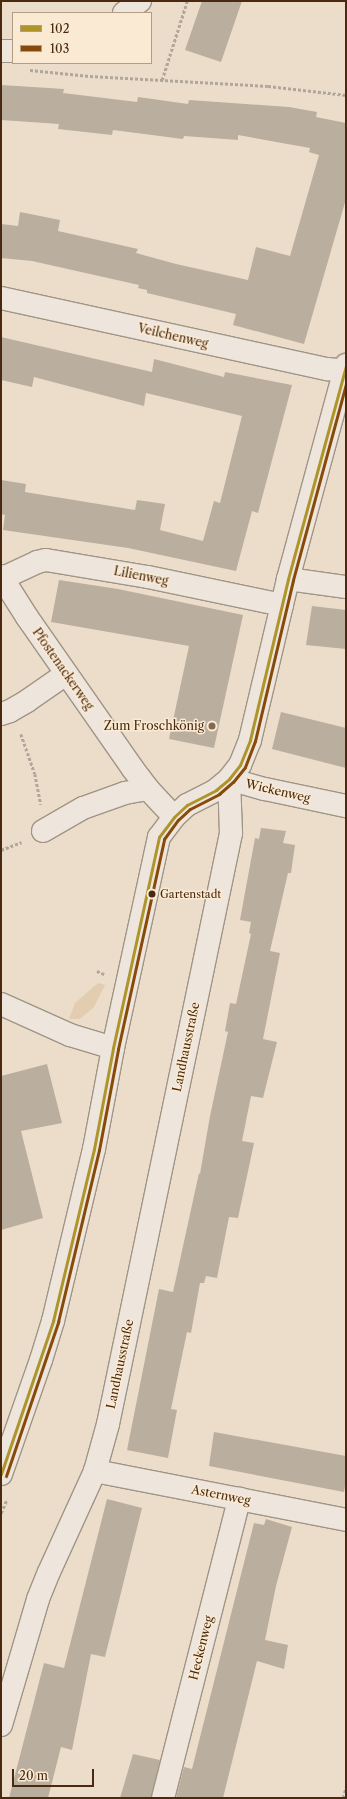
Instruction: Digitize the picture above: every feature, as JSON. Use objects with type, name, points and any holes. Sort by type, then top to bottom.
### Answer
[{"type":"street","points":[[125,12],[140,1]]},
{"type":"street","points":[[1,51],[12,51]]},
{"type":"street","name":"Veilchenweg","points":[[1,298],[306,365],[345,369]]},
{"type":"street","points":[[229,779],[240,765],[250,740],[288,579],[345,369]]},
{"type":"street","name":"Lilienweg","points":[[2,577],[37,562],[46,560],[148,577],[282,605]]},
{"type":"street","name":"Pfostenackerweg","points":[[2,577],[66,674],[148,789],[174,816]]},
{"type":"street","points":[[288,579],[346,587]]},
{"type":"street","points":[[5,712],[66,674]]},
{"type":"street","name":"Wickenweg","points":[[2,1470],[41,1360],[53,1321],[94,1149],[113,1048],[158,837],[174,816],[187,806],[216,790],[229,779],[265,789],[346,806]]},
{"type":"street","name":"Landhausstraße","points":[[1,1725],[38,1599],[95,1471],[108,1424],[231,833],[229,779]]},
{"type":"street","points":[[43,831],[83,808],[125,793],[148,789]]},
{"type":"street","points":[[1,1004],[70,1035],[113,1048]]},
{"type":"street","name":"Asternweg","points":[[95,1471],[346,1520]]},
{"type":"street","name":"Heckenweg","points":[[163,1798],[239,1498]]},
{"type":"path","points":[[162,80],[187,1]]},
{"type":"path","points":[[29,70],[90,76],[268,86],[346,95]]},
{"type":"path","points":[[5,712],[30,756],[36,774],[39,788],[43,831]]},
{"type":"path","points":[[343,1798],[346,1786]]},
{"type":"shaded area","points":[[98,983],[105,985],[94,1007],[80,1019],[69,1019],[75,1003]]},
{"type":"building","points":[[202,1],[242,1],[221,62],[185,50]]},
{"type":"building","points":[[1,85],[64,89],[63,93],[137,102],[138,97],[188,104],[189,100],[289,107],[317,112],[316,117],[346,123],[346,199],[304,344],[233,325],[236,314],[147,293],[147,290],[138,288],[139,285],[32,261],[1,258],[1,224],[18,226],[20,212],[60,220],[58,231],[138,249],[136,253],[176,264],[248,280],[256,247],[290,256],[319,155],[309,152],[310,148],[238,135],[238,140],[184,136],[183,139],[113,130],[112,135],[58,129],[59,124],[1,120]]},
{"type":"building","points":[[1,337],[152,372],[154,359],[224,377],[225,372],[292,385],[258,513],[252,511],[236,571],[128,548],[3,530],[5,515],[1,514],[1,480],[26,484],[25,492],[135,510],[137,500],[165,504],[160,530],[203,541],[214,501],[220,503],[242,416],[146,393],[144,406],[34,377],[32,387],[1,380]]},
{"type":"building","points":[[59,580],[118,589],[243,615],[214,748],[169,739],[189,646],[51,622]]},
{"type":"building","points":[[312,606],[346,610],[346,649],[306,645]]},
{"type":"building","points":[[281,712],[346,728],[346,768],[272,749]]},
{"type":"building","points":[[261,828],[286,831],[283,843],[295,845],[291,873],[288,873],[270,951],[280,953],[263,1039],[277,1042],[263,1098],[251,1096],[242,1141],[254,1143],[238,1218],[229,1217],[217,1278],[206,1276],[204,1283],[200,1283],[191,1333],[187,1332],[171,1409],[177,1410],[168,1458],[127,1450],[159,1289],[173,1292],[199,1173],[200,1174],[210,1116],[228,1032],[225,1031],[230,1003],[236,1004],[251,934],[249,933],[251,922],[240,920],[255,838],[259,839]]},
{"type":"building","points":[[47,1064],[62,1123],[21,1131],[43,1218],[1,1230],[1,1076]]},
{"type":"building","points":[[214,1432],[346,1456],[346,1480],[344,1492],[209,1466]]},
{"type":"building","points":[[107,1499],[142,1508],[105,1657],[91,1654],[72,1750],[61,1747],[48,1798],[9,1798],[44,1663],[64,1668]]},
{"type":"building","points":[[266,1519],[292,1527],[276,1586],[265,1640],[288,1645],[284,1669],[257,1661],[223,1798],[176,1798],[184,1767],[192,1769],[254,1523],[264,1525]]},
{"type":"building","points":[[133,1754],[160,1760],[151,1798],[120,1798]]},
{"type":"transit line","name":"102","points":[[1,1474],[53,1321],[94,1149],[113,1048],[159,837],[174,817],[187,805],[216,790],[229,779],[240,765],[250,740],[288,579],[346,365]]},
{"type":"transit line","name":"103","points":[[6,1476],[58,1322],[99,1150],[118,1049],[164,839],[178,820],[190,809],[219,794],[233,782],[245,767],[255,741],[293,580],[346,384]]},
{"type":"place","name":"Zum Froschkönig","points":[[212,726]]},
{"type":"place","name":"Gartenstadt","points":[[152,894]]}]
